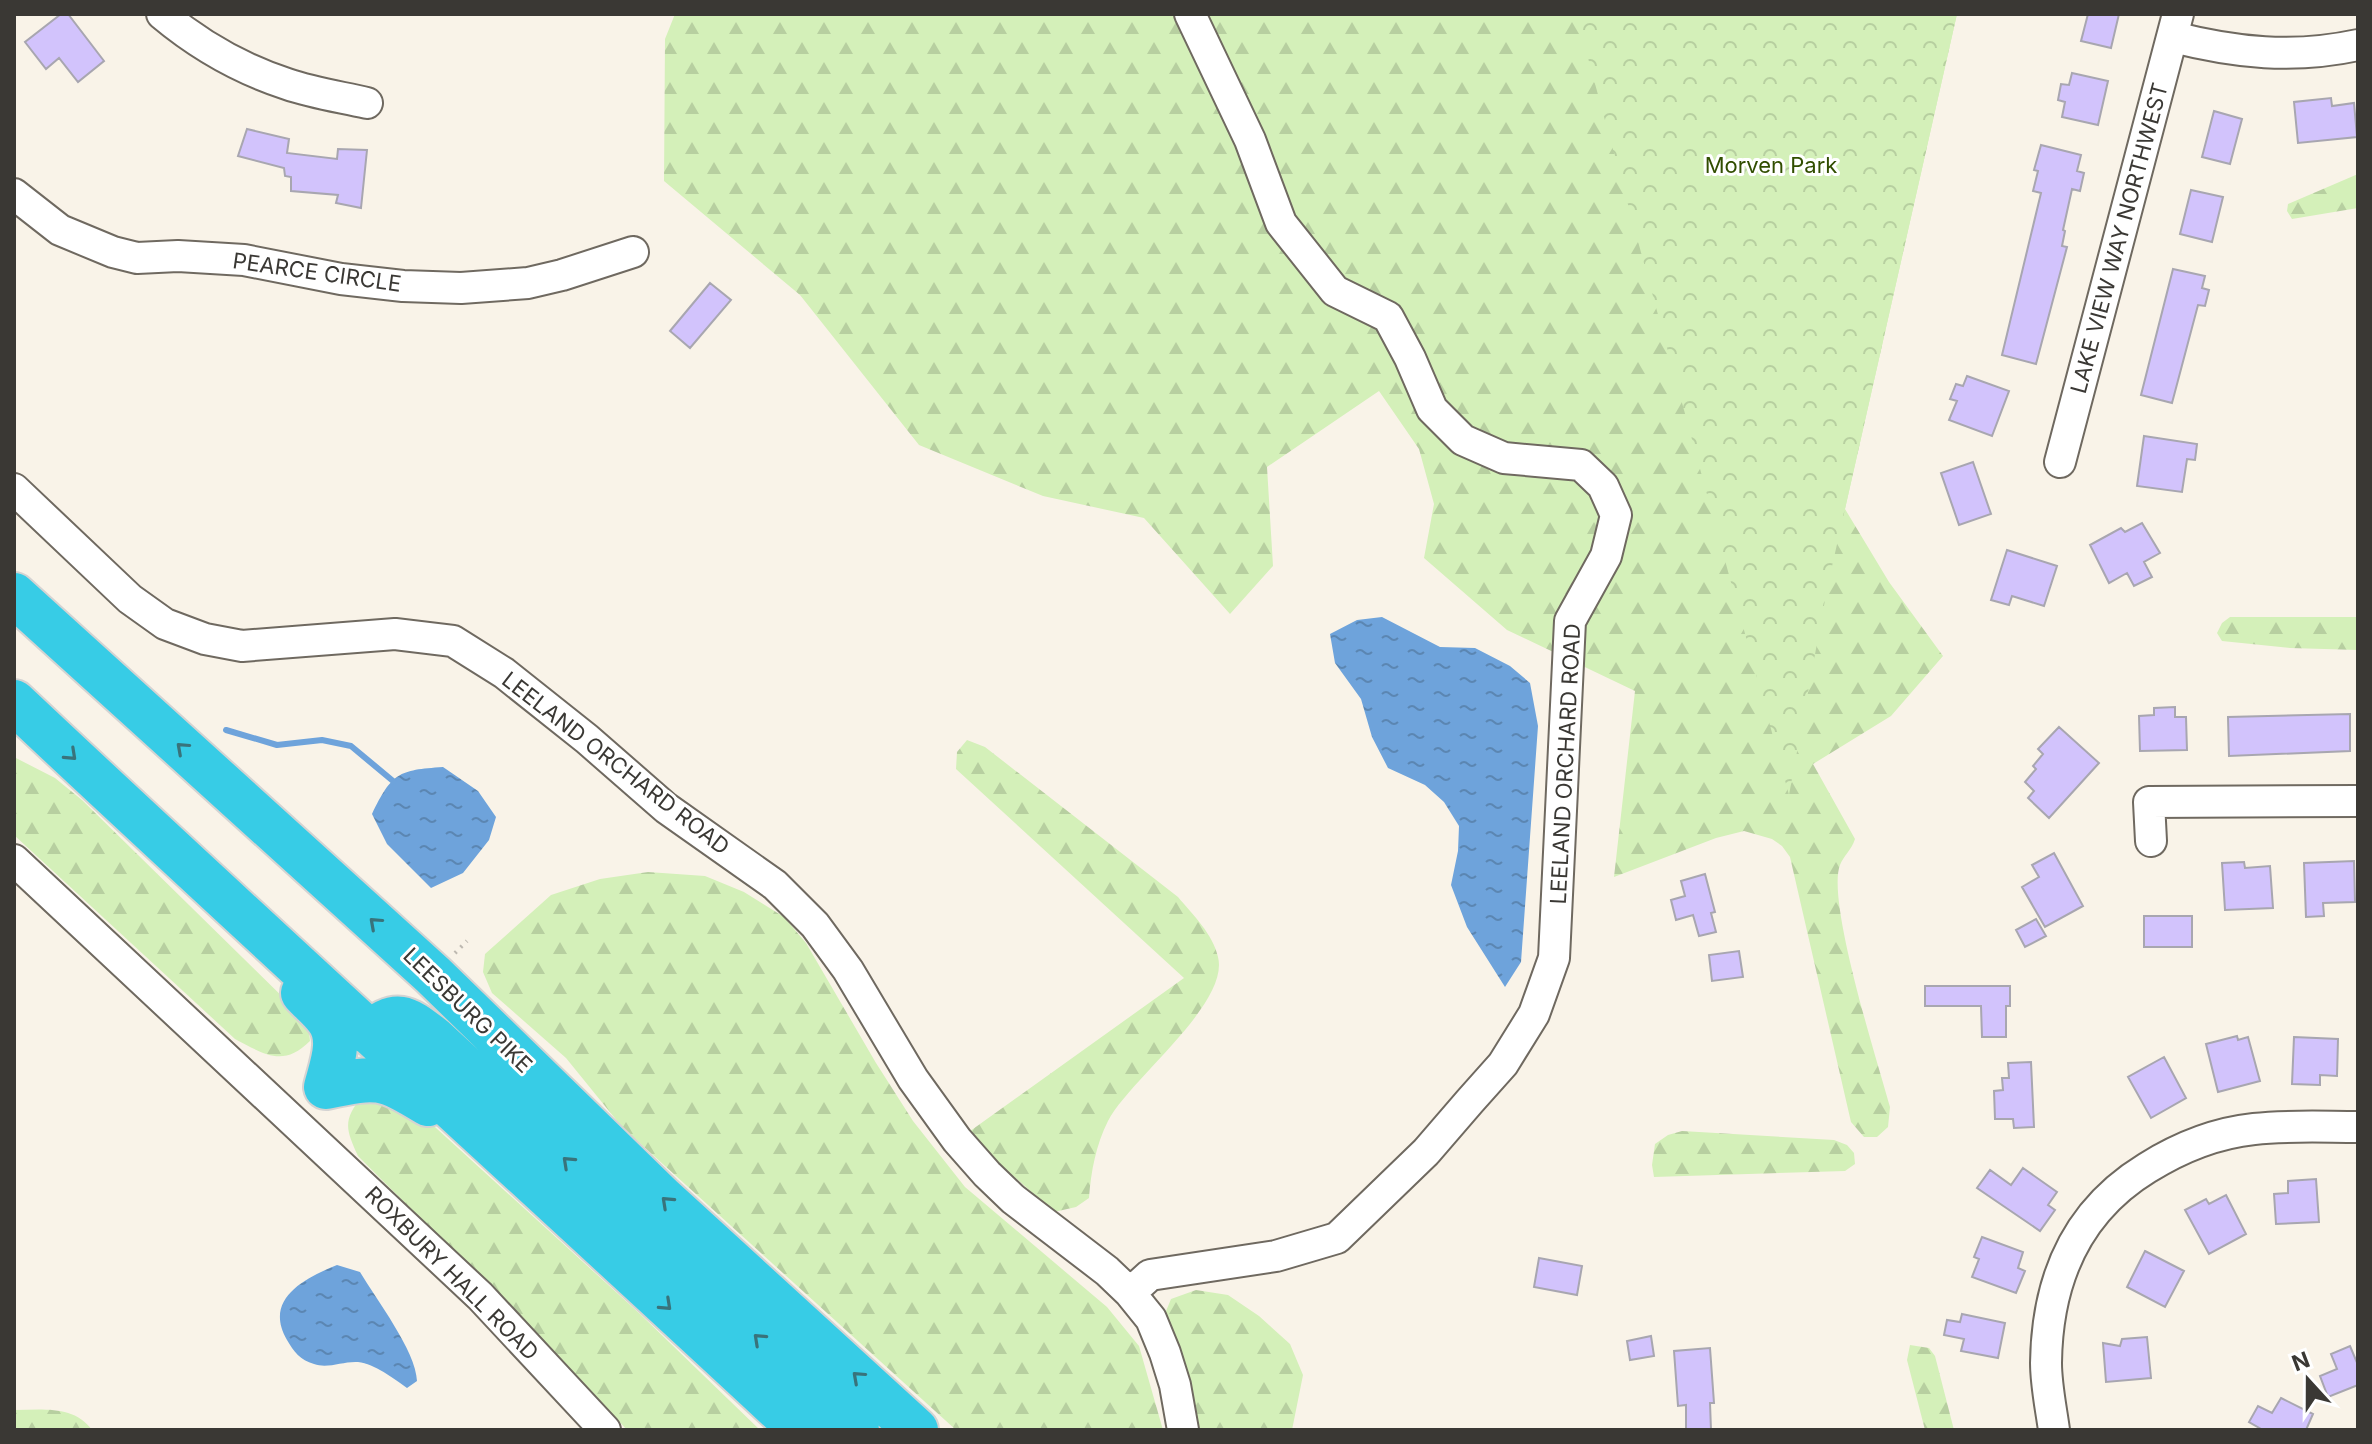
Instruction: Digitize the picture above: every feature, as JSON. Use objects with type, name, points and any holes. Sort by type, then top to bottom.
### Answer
[{"type":"highway","name":"LEESBURG PIKE","points":[[14,595],[433,975],[661,1197],[916,1430]]},
{"type":"highway","points":[[14,702],[233,908],[801,1430]]},
{"type":"highway","points":[[233,908],[330,1023],[335,1048],[326,1087],[368,1078],[383,1081],[401,1088],[484,1139]]},
{"type":"highway","points":[[370,1033],[384,1020],[396,1017],[411,1021],[433,1038],[857,1430]]},
{"type":"street","points":[[162,14],[189,37],[235,63],[288,85],[367,103]]},
{"type":"street","name":"LEELAND ORCHARD ROAD","points":[[1130,1293],[1150,1275],[1276,1256],[1337,1238],[1443,1132],[1503,1064],[1534,1014],[1554,958],[1570,621],[1606,556],[1616,515],[1603,486],[1581,465],[1504,458],[1463,440],[1432,409],[1388,317],[1335,291],[1281,223],[1250,140],[1190,14]]},
{"type":"street","points":[[2175,25],[2220,49],[2265,54],[2358,45]]},
{"type":"street","name":"LAKE VIEW WAY NORTHWEST","points":[[2060,462],[2175,25]]},
{"type":"street","name":"PEARCE CIRCLE","points":[[14,194],[60,230],[113,252],[137,258],[178,256],[244,260],[341,279],[403,286],[461,288],[528,283],[633,252]]},
{"type":"street","name":"LEELAND ORCHARD ROAD","points":[[14,489],[130,599],[165,624],[205,639],[242,646],[395,634],[453,641],[504,673],[587,739],[666,808],[775,885],[815,925],[848,970],[913,1079],[977,1163],[1013,1199],[1107,1271],[1151,1319],[1175,1385],[1183,1430]]},
{"type":"street","points":[[2151,841],[2149,802],[2358,801]]},
{"type":"street","name":"ROXBURY HALL ROAD","points":[[14,860],[480,1296],[605,1430]]},
{"type":"street","points":[[295,1120],[370,1033]]},
{"type":"street","points":[[2054,1430],[2046,1365],[2051,1307],[2076,1236],[2101,1203],[2132,1176],[2171,1153],[2211,1138],[2254,1129],[2358,1127]]},
{"type":"green space","points":[[675,14],[1957,14],[1845,509],[1889,582],[1943,656],[1891,716],[1813,764],[1855,839],[1840,865],[1840,912],[1855,983],[1890,1107],[1888,1127],[1877,1137],[1864,1137],[1851,1122],[1790,857],[1782,846],[1772,839],[1744,831],[1716,838],[1614,877],[1635,691],[1507,630],[1424,558],[1434,504],[1419,449],[1379,391],[1267,467],[1273,566],[1230,614],[1144,518],[1043,496],[919,445],[800,295],[664,181],[665,39]]},
{"type":"green space","name":"Morven Park","points":[[1576,14],[1957,14],[1828,584],[1789,795]]},
{"type":"green space","points":[[2358,174],[2358,208],[2292,219],[2287,211],[2288,204]]},
{"type":"green space","points":[[2230,617],[2358,617],[2358,650],[2290,648],[2222,641],[2217,633],[2222,623]]},
{"type":"green space","points":[[967,740],[985,747],[1178,897],[1207,933],[1218,957],[1218,976],[1209,997],[1108,1121],[1095,1158],[1089,1198],[1076,1207],[1054,1212],[966,1134],[1184,978],[956,769],[957,752]]},
{"type":"green space","points":[[14,757],[55,778],[82,800],[301,1015],[310,1041],[291,1054],[273,1056],[235,1039],[14,835]]},
{"type":"green space","points":[[648,872],[705,876],[744,892],[784,917],[806,943],[913,1121],[965,1187],[1107,1307],[1139,1346],[1163,1430],[956,1430],[622,1127],[566,1058],[492,993],[483,972],[485,954],[551,895],[600,879]]},
{"type":"green space","points":[[363,1095],[401,1096],[639,1313],[760,1430],[627,1430],[358,1156],[348,1124],[352,1111]]},
{"type":"green space","points":[[1682,1131],[1834,1140],[1847,1145],[1854,1153],[1855,1164],[1845,1171],[1654,1177],[1655,1144],[1668,1135]]},
{"type":"green space","points":[[1196,1290],[1228,1295],[1259,1316],[1290,1344],[1303,1375],[1292,1430],[1196,1430],[1164,1316],[1171,1299]]},
{"type":"green space","points":[[1910,1345],[1929,1348],[1935,1356],[1954,1430],[1925,1430],[1907,1360]]},
{"type":"green space","points":[[14,1410],[67,1413],[85,1422],[92,1430],[14,1430]]},
{"type":"water","points":[[1382,617],[1440,647],[1475,648],[1510,666],[1530,683],[1538,726],[1521,962],[1505,987],[1467,927],[1451,885],[1459,826],[1444,802],[1425,785],[1388,768],[1372,737],[1361,699],[1335,663],[1330,634],[1357,620]]},
{"type":"water","points":[[443,767],[478,791],[496,817],[489,840],[463,873],[431,888],[387,844],[372,814],[385,790],[398,776]]},
{"type":"water","points":[[337,1265],[360,1272],[403,1340],[417,1381],[407,1388],[364,1363],[325,1366],[309,1362],[298,1355],[287,1340],[281,1326],[280,1313],[284,1302],[291,1292],[312,1276]]},
{"type":"building","points":[[61,14],[68,14],[104,61],[78,82],[59,58],[46,69],[25,42]]},
{"type":"building","points":[[2088,14],[2119,14],[2111,48],[2081,41]]},
{"type":"building","points":[[2072,73],[2108,81],[2098,125],[2062,117],[2065,102],[2058,100],[2061,84],[2069,85]]},
{"type":"building","points":[[2331,98],[2332,106],[2354,103],[2357,137],[2298,143],[2294,102]]},
{"type":"building","points":[[2214,111],[2242,119],[2230,164],[2202,157]]},
{"type":"building","points":[[247,129],[289,139],[287,153],[337,159],[338,149],[367,150],[361,208],[336,203],[338,195],[291,191],[291,177],[285,176],[284,168],[238,156]]},
{"type":"building","points":[[2041,145],[2081,155],[2077,171],[2084,173],[2080,191],[2072,189],[2063,230],[2062,246],[2067,247],[2036,364],[2002,355],[2041,193],[2033,191],[2038,171],[2034,170]]},
{"type":"building","points":[[2191,190],[2223,197],[2212,242],[2180,234]]},
{"type":"building","points":[[2173,269],[2205,276],[2202,288],[2209,290],[2205,306],[2198,305],[2172,403],[2141,395]]},
{"type":"building","points":[[710,283],[731,300],[690,348],[670,331]]},
{"type":"building","points":[[1967,376],[2009,391],[1992,436],[1949,420],[1957,401],[1950,399],[1956,384],[1963,386]]},
{"type":"building","points":[[2144,436],[2197,444],[2195,460],[2187,459],[2182,492],[2137,486]]},
{"type":"building","points":[[1973,462],[1991,514],[1959,525],[1941,473]]},
{"type":"building","points":[[2142,523],[2160,553],[2144,562],[2152,577],[2134,586],[2127,573],[2109,583],[2090,545],[2121,528],[2125,532]]},
{"type":"building","points":[[2007,550],[2057,566],[2044,606],[2012,596],[2009,605],[1991,600]]},
{"type":"building","points":[[2175,707],[2175,717],[2186,717],[2187,750],[2140,751],[2139,716],[2154,715],[2154,708]]},
{"type":"building","points":[[2350,714],[2350,751],[2229,756],[2228,717]]},
{"type":"building","points":[[2059,727],[2099,763],[2049,818],[2028,798],[2034,791],[2025,782],[2043,754],[2038,749]]},
{"type":"building","points":[[2054,853],[2083,906],[2045,927],[2022,887],[2039,877],[2032,865]]},
{"type":"building","points":[[2354,861],[2355,902],[2323,903],[2324,916],[2306,917],[2304,863]]},
{"type":"building","points":[[2244,862],[2245,868],[2270,866],[2273,908],[2225,910],[2222,863]]},
{"type":"building","points":[[1705,874],[1715,912],[1711,913],[1716,932],[1699,936],[1693,915],[1676,920],[1671,900],[1685,896],[1681,881]]},
{"type":"building","points":[[2144,916],[2192,916],[2192,947],[2144,947]]},
{"type":"building","points":[[2036,919],[2046,936],[2025,947],[2016,930]]},
{"type":"building","points":[[1739,951],[1743,977],[1712,981],[1709,955]]},
{"type":"building","points":[[1925,986],[2010,986],[2010,1006],[2006,1006],[2006,1037],[1982,1037],[1981,1006],[1925,1006]]},
{"type":"building","points":[[2237,1036],[2238,1040],[2248,1037],[2260,1081],[2218,1092],[2206,1044]]},
{"type":"building","points":[[2294,1037],[2338,1039],[2337,1076],[2320,1075],[2320,1085],[2292,1084]]},
{"type":"building","points":[[2164,1057],[2186,1098],[2151,1118],[2128,1077]]},
{"type":"building","points":[[2031,1062],[2034,1127],[2014,1128],[2013,1119],[1995,1119],[1994,1091],[2003,1090],[2002,1078],[2009,1078],[2008,1063]]},
{"type":"building","points":[[2023,1168],[2057,1192],[2048,1205],[2055,1210],[2040,1231],[1977,1188],[1990,1170],[2011,1185]]},
{"type":"building","points":[[2316,1179],[2319,1222],[2276,1224],[2274,1194],[2288,1193],[2288,1181]]},
{"type":"building","points":[[2226,1195],[2246,1234],[2209,1254],[2185,1210],[2206,1199],[2209,1204]]},
{"type":"building","points":[[1982,1237],[2023,1252],[2018,1268],[2025,1271],[2016,1293],[1972,1277],[1979,1259],[1974,1257]]},
{"type":"building","points":[[2145,1251],[2184,1271],[2165,1307],[2127,1287]]},
{"type":"building","points":[[1539,1258],[1582,1266],[1577,1295],[1534,1287]]},
{"type":"building","points":[[1962,1314],[2005,1323],[1998,1358],[1961,1351],[1964,1339],[1944,1335],[1947,1320],[1960,1322]]},
{"type":"building","points":[[1651,1336],[1654,1356],[1630,1360],[1627,1341]]},
{"type":"building","points":[[2147,1337],[2151,1378],[2106,1382],[2103,1343],[2120,1346],[2122,1339]]},
{"type":"building","points":[[2350,1346],[2358,1365],[2358,1385],[2328,1397],[2320,1376],[2337,1369],[2331,1354]]},
{"type":"building","points":[[1710,1348],[1714,1403],[1710,1403],[1711,1430],[1686,1430],[1686,1405],[1678,1406],[1674,1351]]},
{"type":"building","points":[[2281,1398],[2313,1414],[2306,1430],[2263,1430],[2249,1422],[2258,1406],[2272,1413]]},
{"type":"waterway","points":[[226,730],[277,745],[322,740],[351,746],[393,781]]}]
